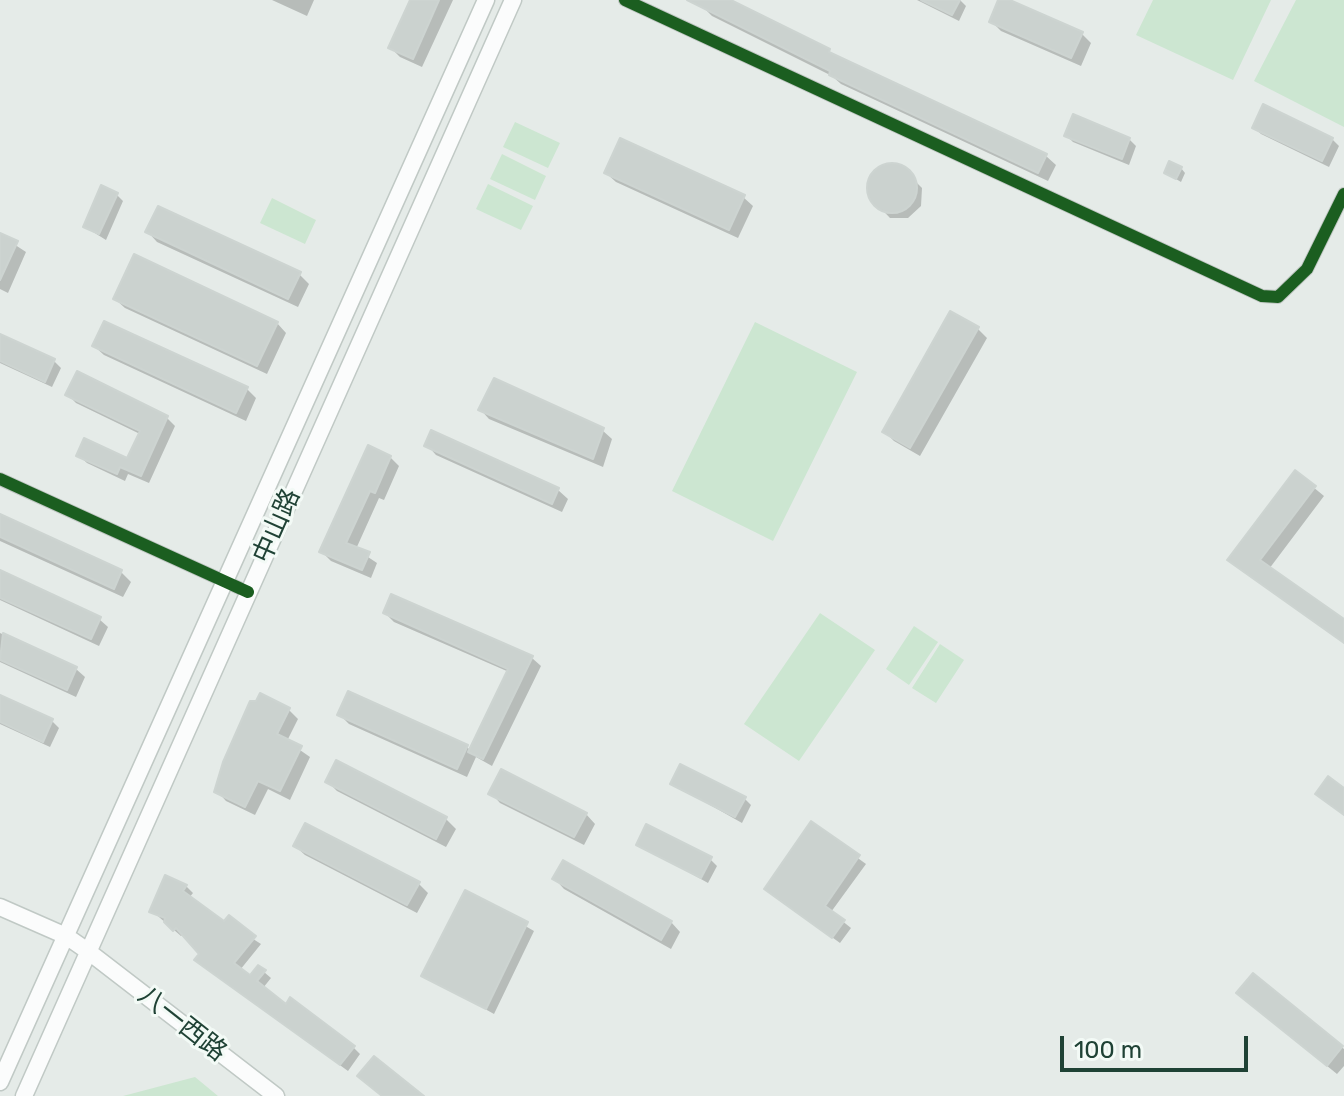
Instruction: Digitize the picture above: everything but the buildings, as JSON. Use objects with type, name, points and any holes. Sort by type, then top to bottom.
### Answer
[{"type":"main road","name":"中山路","points":[[0,1082],[486,0]]},
{"type":"main road","name":"中山路","points":[[24,1096],[513,0]]},
{"type":"main road","name":"八一西路","points":[[0,907],[66,936],[276,1096]]},
{"type":"street","points":[[625,0],[1262,296],[1278,297],[1307,269],[1344,194]]},
{"type":"street","points":[[0,479],[248,592]]},
{"type":"green space","points":[[1153,0],[1271,0],[1233,80],[1136,35]]},
{"type":"green space","points":[[1296,0],[1344,0],[1344,127],[1254,81]]},
{"type":"green space","points":[[515,122],[560,143],[548,168],[503,147]]},
{"type":"green space","points":[[502,154],[546,176],[535,200],[490,179]]},
{"type":"green space","points":[[488,184],[533,206],[521,230],[476,209]]},
{"type":"green space","points":[[272,198],[316,220],[305,244],[260,223]]},
{"type":"green space","points":[[755,322],[857,372],[773,541],[672,491]]},
{"type":"green space","points":[[820,613],[875,650],[799,761],[744,724]]},
{"type":"green space","points":[[914,626],[938,642],[909,685],[886,669]]},
{"type":"green space","points":[[940,644],[964,660],[936,703],[912,688]]},
{"type":"green space","points":[[195,1077],[218,1096],[123,1096]]},
{"type":"cycle path","points":[[625,0],[1262,296],[1278,297],[1307,269],[1344,194]]},
{"type":"cycle path","points":[[0,479],[248,592]]}]
